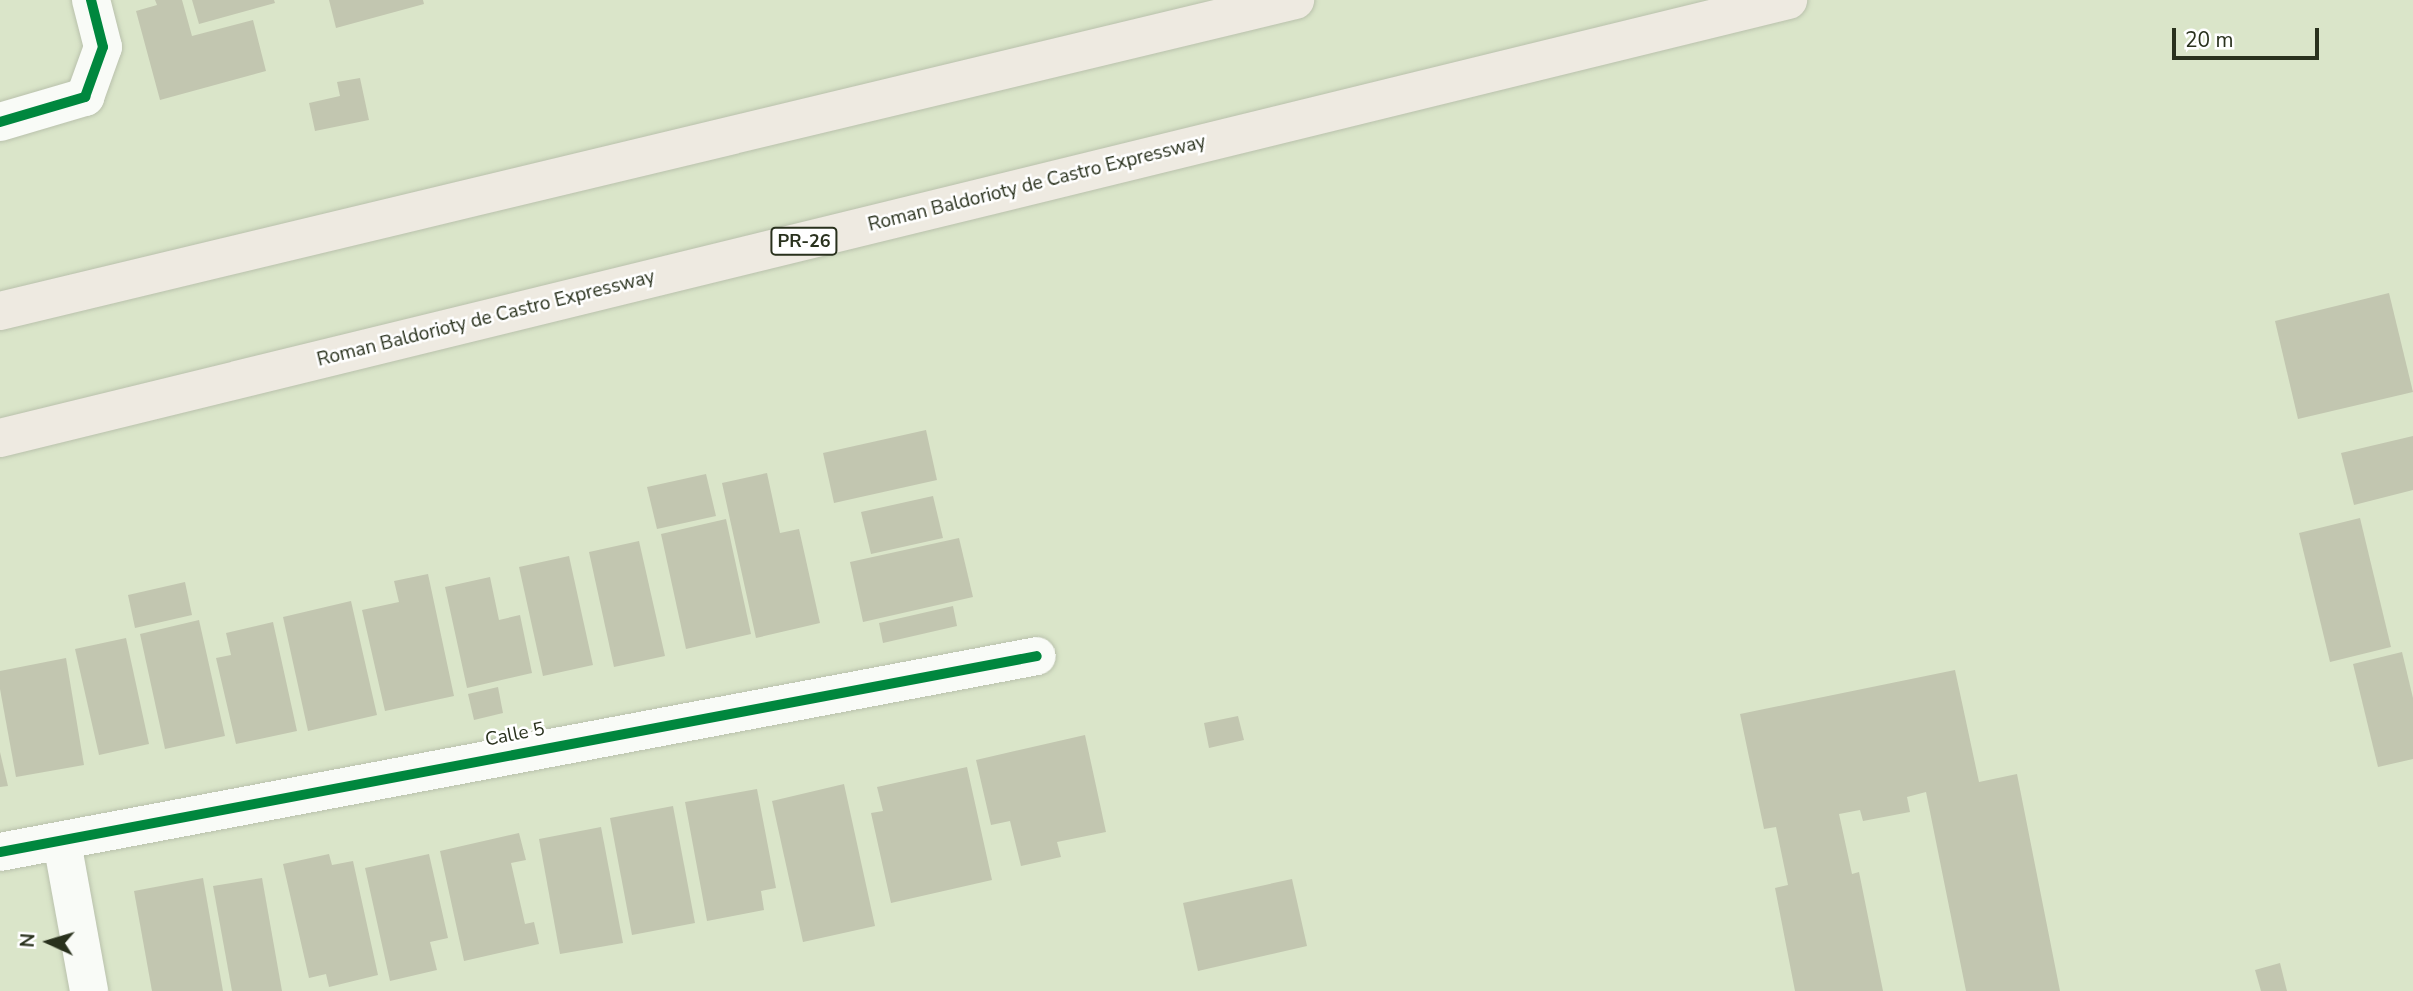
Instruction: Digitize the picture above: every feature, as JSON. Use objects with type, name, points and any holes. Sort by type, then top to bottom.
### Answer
[{"type":"highway","points":[[0,311],[1295,0]]},
{"type":"highway","name":"Roman Baldorioty de Castro Expressway","points":[[0,438],[1787,0]]},
{"type":"street","points":[[0,122],[85,97],[103,47],[91,0]]},
{"type":"street","name":"Calle 5","points":[[0,852],[1037,656]]},
{"type":"street","points":[[62,842],[89,991]]},
{"type":"building","points":[[155,0],[182,0],[192,36],[253,20],[266,71],[160,100],[136,11],[157,5]]},
{"type":"building","points":[[192,0],[274,0],[275,3],[199,24]]},
{"type":"building","points":[[329,0],[423,0],[424,4],[336,28]]},
{"type":"building","points":[[360,78],[369,120],[315,131],[309,103],[340,96],[337,82]]},
{"type":"building","points":[[2389,293],[2413,392],[2298,419],[2275,321]]},
{"type":"building","points":[[926,430],[937,480],[834,503],[823,453]]},
{"type":"building","points":[[2413,436],[2413,490],[2354,505],[2341,453]]},
{"type":"building","points":[[767,473],[780,533],[799,529],[820,623],[756,638],[722,483]]},
{"type":"building","points":[[706,474],[716,516],[657,529],[647,487]]},
{"type":"building","points":[[933,496],[943,538],[871,554],[861,512]]},
{"type":"building","points":[[2360,518],[2391,647],[2330,662],[2299,533]]},
{"type":"building","points":[[726,519],[751,634],[686,649],[661,534]]},
{"type":"building","points":[[959,538],[973,597],[863,622],[850,562]]},
{"type":"building","points":[[639,541],[665,656],[614,667],[589,552]]},
{"type":"building","points":[[569,556],[593,665],[543,676],[519,567]]},
{"type":"building","points":[[428,574],[454,696],[385,711],[362,610],[399,602],[394,581]]},
{"type":"building","points":[[490,577],[499,620],[520,615],[532,673],[467,688],[445,587]]},
{"type":"building","points":[[185,582],[192,615],[135,628],[128,595]]},
{"type":"building","points":[[351,601],[377,715],[308,731],[283,617]]},
{"type":"building","points":[[953,606],[957,626],[883,643],[879,623]]},
{"type":"building","points":[[199,620],[225,736],[165,749],[140,634]]},
{"type":"building","points":[[273,622],[297,731],[236,744],[216,658],[231,655],[226,633]]},
{"type":"building","points":[[126,638],[149,744],[99,755],[75,649]]},
{"type":"building","points":[[2402,652],[2413,698],[2413,759],[2378,767],[2353,664]]},
{"type":"building","points":[[66,658],[84,765],[16,777],[0,689],[0,671]]},
{"type":"building","points":[[1955,670],[1979,782],[2017,774],[2060,991],[1966,991],[1926,792],[1907,797],[1910,812],[1863,821],[1860,810],[1839,814],[1852,874],[1859,872],[1883,991],[1795,991],[1775,888],[1788,885],[1776,827],[1764,829],[1740,714]]},
{"type":"building","points":[[498,687],[503,713],[474,720],[468,694]]},
{"type":"building","points":[[1238,716],[1244,740],[1209,748],[1204,723]]},
{"type":"building","points":[[1085,735],[1106,832],[1057,842],[1061,857],[1021,866],[1010,821],[991,825],[976,760]]},
{"type":"building","points":[[0,752],[8,786],[0,787]]},
{"type":"building","points":[[967,767],[992,880],[891,903],[871,813],[883,811],[877,787]]},
{"type":"building","points":[[844,784],[875,926],[803,942],[772,801]]},
{"type":"building","points":[[757,789],[776,888],[761,891],[764,910],[707,921],[685,802]]},
{"type":"building","points":[[673,806],[695,923],[632,935],[610,818]]},
{"type":"building","points":[[601,827],[623,943],[560,954],[539,839]]},
{"type":"building","points":[[519,833],[526,860],[511,863],[525,924],[534,922],[539,944],[464,961],[440,851]]},
{"type":"building","points":[[329,854],[332,865],[353,861],[378,975],[329,987],[326,974],[309,978],[283,864]]},
{"type":"building","points":[[429,854],[448,938],[430,942],[437,970],[390,981],[365,868]]},
{"type":"building","points":[[203,878],[223,991],[152,991],[134,891]]},
{"type":"building","points":[[262,878],[282,991],[232,991],[213,886]]},
{"type":"building","points":[[1292,879],[1307,946],[1198,971],[1183,903]]},
{"type":"building","points":[[2280,963],[2287,991],[2261,991],[2255,970]]},
{"type":"cycle path","points":[[0,122],[85,97],[103,47],[91,0]]},
{"type":"cycle path","points":[[0,852],[1037,656]]}]
